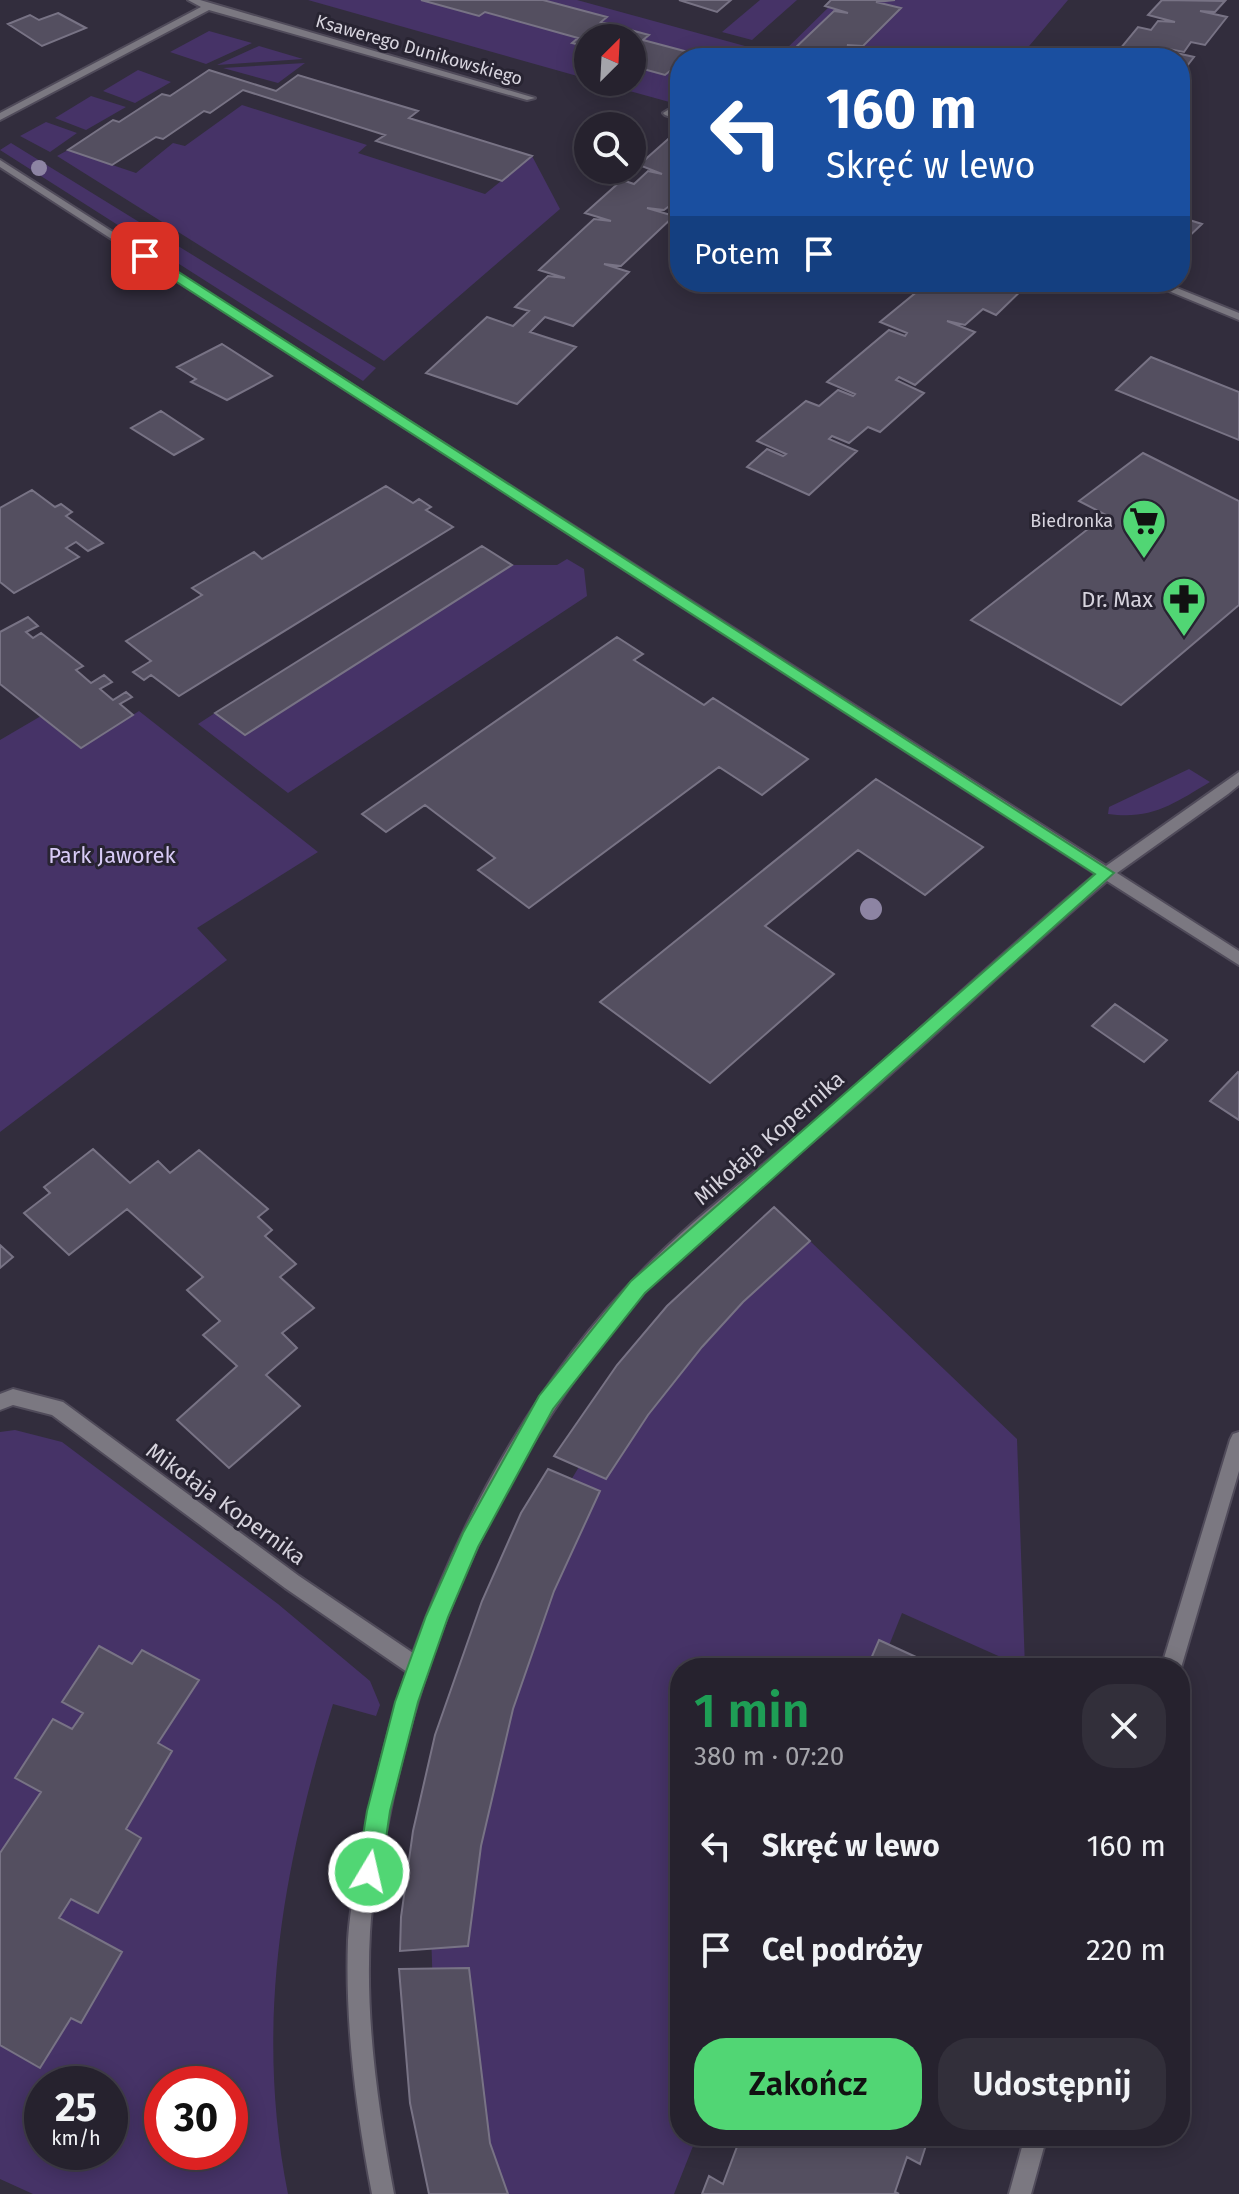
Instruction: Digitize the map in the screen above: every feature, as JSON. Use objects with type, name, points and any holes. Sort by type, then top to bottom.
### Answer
[{"type":"street","name":"Ksawerego Dunikowskiego","points":[[193,0],[208,7],[530,98]]},
{"type":"street","points":[[0,117],[223,0]]},
{"type":"street","points":[[0,163],[1239,959]]},
{"type":"street","points":[[1177,292],[1239,317]]},
{"type":"street","name":"Mikołaja Kopernika","points":[[383,2194],[369,2123],[357,2021],[359,1933],[379,1811],[418,1668],[471,1540],[546,1402],[638,1287],[1106,873],[1239,777]]},
{"type":"street","name":"Mikołaja Kopernika","points":[[0,1402],[13,1397],[57,1408],[292,1582],[418,1668]]},
{"type":"street","points":[[1174,1658],[1239,1440]]},
{"type":"street","points":[[1020,2194],[1033,2146]]},
{"type":"green space","points":[[308,0],[577,0],[745,46],[670,48],[670,102],[646,96],[646,24],[574,24],[574,75]]},
{"type":"green space","points":[[760,0],[797,0],[752,40],[722,32]]},
{"type":"green space","points":[[836,0],[1068,0],[1027,48],[787,48]]},
{"type":"green space","points":[[209,31],[252,43],[206,64],[170,52]]},
{"type":"green space","points":[[259,46],[303,59],[217,65]]},
{"type":"green space","points":[[305,63],[278,83],[223,68]]},
{"type":"green space","points":[[138,70],[171,82],[135,103],[103,91]]},
{"type":"green space","points":[[91,96],[126,107],[86,130],[55,118]]},
{"type":"green space","points":[[242,105],[367,145],[358,153],[485,194],[532,156],[560,209],[384,361],[57,156],[68,150],[136,173],[173,143],[185,146]]},
{"type":"green space","points":[[46,122],[77,133],[50,152],[20,136]]},
{"type":"green space","points":[[11,143],[376,368],[363,381],[0,150]]},
{"type":"green space","points":[[567,559],[584,569],[587,596],[288,793],[198,724],[215,713],[245,735],[512,565],[557,565]]},
{"type":"green space","name":"Park Jaworek","points":[[139,711],[318,852],[197,928],[227,960],[0,1132],[0,740],[41,716],[81,748]]},
{"type":"green space","points":[[1189,769],[1210,782],[1150,812],[1108,814],[1109,807]]},
{"type":"green space","points":[[788,1220],[1017,1439],[1025,1658],[1003,1658],[902,1613],[884,1658],[670,1658],[670,2146],[693,2146],[674,2194],[469,2194],[437,2109],[430,1903],[565,1490],[597,1437],[705,1301]]},
{"type":"green space","points":[[15,1430],[62,1442],[278,1604],[370,1681],[380,1705],[376,1716],[333,1704],[300,1825],[288,1886],[274,2007],[274,2069],[278,2131],[288,2194],[33,2194],[0,2179],[0,1432]]},
{"type":"building","points":[[421,0],[543,0],[607,17],[601,22],[608,24],[574,24],[574,37],[485,12],[479,16]]},
{"type":"building","points":[[679,0],[731,0],[717,12]]},
{"type":"building","points":[[831,0],[895,0],[876,2],[901,8],[863,46],[847,45],[859,48],[795,48],[834,11],[848,13],[825,6]]},
{"type":"building","points":[[1162,0],[1225,1],[1215,12],[1200,11],[1227,17],[1205,45],[1191,42],[1187,48],[1121,48],[1138,27],[1151,30],[1158,21],[1175,22],[1148,15]]},
{"type":"building","points":[[58,13],[86,28],[42,46],[8,24],[30,15],[39,20]]},
{"type":"building","points":[[646,41],[673,48],[670,48],[670,71],[665,75],[646,70]]},
{"type":"building","points":[[209,70],[276,91],[298,75],[418,111],[409,118],[532,156],[502,181],[376,141],[385,135],[243,90],[210,113],[204,111],[163,139],[156,137],[112,165],[68,150],[113,120],[119,122],[162,94],[170,96]]},
{"type":"building","points":[[670,137],[670,206],[664,210],[647,208],[670,215],[670,220],[621,266],[604,264],[629,272],[573,326],[545,317],[530,332],[576,347],[517,404],[426,373],[487,317],[513,326],[529,311],[515,307],[548,276],[565,278],[539,270],[594,219],[611,221],[585,213],[618,184],[646,184],[648,171],[662,174],[646,168],[646,159]]},
{"type":"building","points":[[1190,220],[1202,224],[1190,235]]},
{"type":"building","points":[[917,292],[1020,292],[996,315],[983,309],[965,325],[947,321],[975,332],[915,385],[899,377],[896,380],[924,393],[880,432],[868,427],[849,443],[832,436],[829,439],[857,451],[809,495],[747,467],[767,449],[783,456],[786,454],[757,441],[806,401],[819,406],[838,390],[853,396],[855,394],[827,382],[889,330],[905,336],[907,333],[880,322]]},
{"type":"building","points":[[222,344],[272,376],[227,400],[191,382],[196,379],[177,367]]},
{"type":"building","points":[[1151,357],[1239,392],[1239,440],[1116,390]]},
{"type":"building","points":[[161,411],[203,439],[174,455],[131,428]]},
{"type":"building","name":"Biedronka","points":[[1143,453],[1239,501],[1239,605],[1121,705],[971,620],[1106,515],[1079,501]]},
{"type":"building","points":[[386,486],[413,503],[419,499],[431,507],[426,510],[453,527],[179,696],[151,675],[144,680],[133,672],[151,661],[126,641],[202,595],[192,588],[254,552],[262,559]]},
{"type":"building","points":[[32,490],[55,507],[61,504],[72,512],[66,516],[103,543],[88,551],[76,542],[66,548],[79,557],[14,593],[0,582],[0,508]]},
{"type":"building","points":[[482,546],[512,565],[245,735],[215,713]]},
{"type":"building","points":[[28,617],[38,626],[26,632],[33,638],[41,633],[83,666],[76,670],[91,683],[104,675],[112,682],[100,689],[113,700],[126,692],[132,697],[120,704],[133,715],[81,748],[0,684],[0,632]]},
{"type":"building","points":[[617,637],[643,654],[634,660],[704,705],[713,698],[808,759],[762,795],[719,767],[529,908],[478,870],[495,858],[425,805],[386,832],[362,814]]},
{"type":"building","points":[[876,779],[983,847],[925,895],[858,850],[765,926],[834,974],[710,1083],[600,1002]]},
{"type":"building","points":[[1115,1004],[1167,1040],[1144,1062],[1092,1026]]},
{"type":"building","points":[[1239,1073],[1239,1120],[1210,1101]]},
{"type":"building","points":[[93,1149],[130,1183],[158,1161],[170,1173],[199,1150],[268,1209],[258,1217],[272,1230],[265,1236],[296,1264],[280,1277],[314,1308],[282,1333],[297,1348],[266,1375],[300,1406],[229,1468],[177,1420],[237,1366],[203,1335],[220,1321],[187,1290],[203,1277],[127,1209],[69,1255],[24,1213],[50,1193],[44,1187]]},
{"type":"building","points":[[774,1207],[810,1241],[743,1302],[702,1347],[648,1415],[606,1479],[554,1456],[617,1365],[667,1306]]},
{"type":"building","points":[[0,1245],[13,1257],[0,1268]]},
{"type":"building","points":[[548,1469],[600,1491],[554,1591],[513,1709],[481,1846],[468,1946],[400,1951],[401,1917],[413,1831],[435,1735],[482,1601],[521,1513]]},
{"type":"building","points":[[879,1640],[918,1658],[871,1658]]},
{"type":"building","points":[[99,1646],[132,1664],[142,1650],[199,1680],[158,1743],[172,1751],[126,1829],[141,1838],[98,1913],[71,1899],[59,1918],[122,1952],[81,2023],[71,2018],[41,2066],[37,2066],[0,2045],[0,1853],[41,1792],[15,1778],[53,1719],[72,1729],[83,1713],[62,1702]]},
{"type":"building","points":[[469,1968],[490,2143],[508,2194],[429,2194],[410,2103],[399,1969]]},
{"type":"building","points":[[737,2146],[926,2146],[920,2164],[907,2157],[895,2192],[899,2194],[702,2194],[709,2176],[723,2184]]},
{"type":"place","name":"Biedronka","points":[[1144,560]]},
{"type":"place","name":"Dr. Max","points":[[1184,638]]},
{"type":"route","points":[[145,256],[1106,873],[638,1287],[546,1402],[471,1540],[437,1616],[406,1702],[379,1811],[369,1872]]}]
